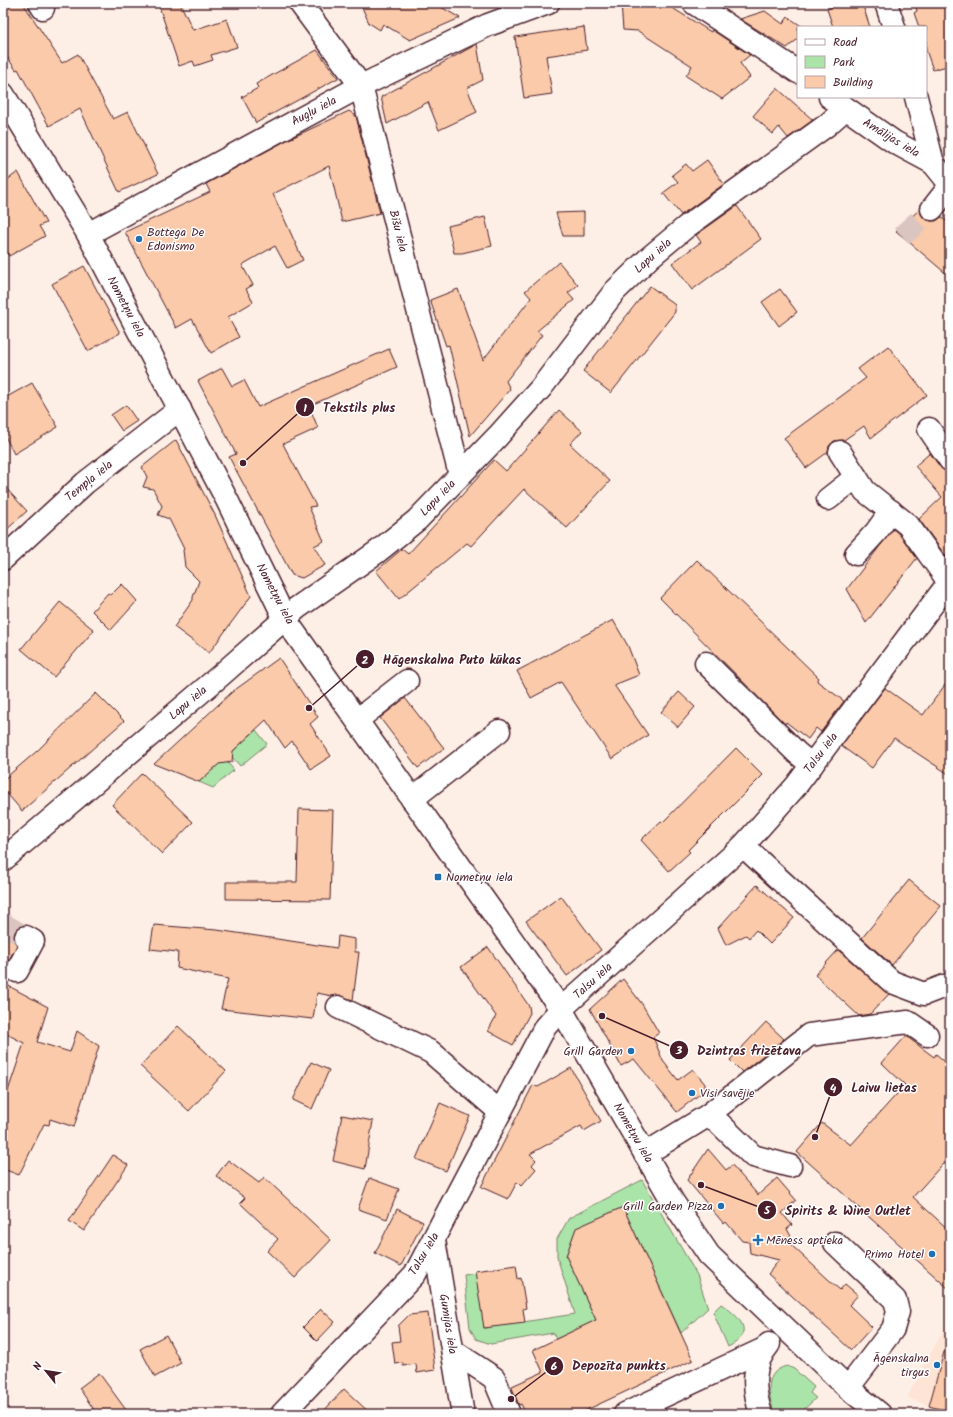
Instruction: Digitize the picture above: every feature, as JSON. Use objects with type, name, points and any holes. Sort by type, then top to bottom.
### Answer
[{"type":"street","name":"Bišu iela","points":[[300,3],[361,86],[460,475]]},
{"type":"street","name":"Augļu iela","points":[[88,234],[361,86],[488,25],[548,3]]},
{"type":"street","points":[[694,3],[797,71]]},
{"type":"street","points":[[886,3],[894,26]]},
{"type":"street","name":"Nometņu iela","points":[[3,94],[88,234],[227,500],[285,618],[561,1009],[673,1202],[709,1255],[848,1388],[880,1414]]},
{"type":"street","points":[[916,98],[933,162],[950,185],[932,209]]},
{"type":"street","name":"Lapu iela","points":[[3,860],[221,675],[285,618],[310,598],[377,552],[417,520],[498,436],[541,388],[615,291],[650,257],[686,228],[827,125],[838,103]]},
{"type":"street","name":"Amālijas iela","points":[[838,103],[894,142],[933,162]]},
{"type":"street","name":"Tempļa iela","points":[[3,559],[85,483],[180,409]]},
{"type":"street","points":[[928,429],[950,460]]},
{"type":"street","points":[[840,452],[865,491],[908,525],[949,581]]},
{"type":"street","points":[[828,499],[856,477]]},
{"type":"street","points":[[856,554],[876,532],[891,511]]},
{"type":"street","name":"Talsu iela","points":[[282,1414],[415,1274],[545,1027],[561,1009],[743,846],[771,816],[812,765],[949,581]]},
{"type":"street","points":[[706,663],[797,753],[812,765]]},
{"type":"street","points":[[357,720],[407,682]]},
{"type":"street","points":[[412,799],[499,731]]},
{"type":"street","points":[[743,846],[892,982],[924,994],[950,984]]},
{"type":"street","points":[[17,971],[33,941],[26,937]]},
{"type":"street","points":[[338,1008],[431,1052],[500,1112]]},
{"type":"street","points":[[645,1154],[707,1116],[809,1035],[908,1022],[927,1035]]},
{"type":"street","points":[[707,1116],[719,1123],[752,1156],[790,1166]]},
{"type":"street","name":"Gumijas iela","points":[[434,1240],[452,1351],[457,1402]]},
{"type":"street","points":[[835,1243],[894,1300],[898,1312],[893,1329],[848,1388]]},
{"type":"street","points":[[761,1414],[755,1395],[754,1378],[756,1366],[764,1350],[784,1327]]},
{"type":"street","points":[[625,1414],[764,1350]]},
{"type":"street","points":[[452,1351],[494,1378],[509,1414]]},
{"type":"street","points":[[665,1414],[677,1390]]},
{"type":"shaded area","name":"Āgenskalna tirgus","points":[[950,1318],[950,1412],[929,1406],[907,1397]]},
{"type":"green space","points":[[256,730],[267,744],[240,766],[232,757],[231,753]]},
{"type":"green space","points":[[222,761],[228,763],[234,770],[213,788],[199,782]]},
{"type":"green space","points":[[642,1180],[697,1275],[708,1308],[681,1333],[623,1207],[576,1229],[566,1256],[596,1320],[556,1339],[553,1333],[491,1344],[476,1339],[470,1328],[464,1275],[482,1272],[484,1328],[575,1314],[557,1257],[557,1239],[569,1218]]},
{"type":"green space","points":[[721,1304],[739,1319],[743,1330],[742,1336],[737,1342],[728,1347],[713,1312]]},
{"type":"green space","points":[[787,1366],[794,1369],[814,1387],[810,1393],[816,1398],[799,1414],[775,1414],[769,1392],[769,1385],[774,1373]]},
{"type":"building","points":[[3,3],[23,3],[62,63],[78,54],[113,119],[128,112],[158,174],[119,192],[80,109],[49,126],[18,69],[16,70],[3,51]]},
{"type":"building","points":[[158,3],[180,3],[193,30],[227,19],[237,47],[211,55],[213,60],[195,66],[193,61],[179,66]]},
{"type":"building","points":[[360,3],[434,3],[460,18],[410,40],[383,24],[380,30],[369,23]]},
{"type":"building","points":[[621,3],[677,3],[674,9],[711,32],[712,30],[750,55],[740,63],[750,77],[722,99],[686,76],[692,66],[638,31],[623,30]]},
{"type":"building","points":[[844,3],[862,3],[870,26],[833,26],[827,9]]},
{"type":"building","points":[[915,3],[950,3],[950,65],[933,70],[927,53],[927,26],[919,26],[914,13],[917,11]]},
{"type":"building","points":[[765,11],[783,24],[788,17],[802,26],[797,26],[797,40],[787,48],[740,19]]},
{"type":"building","points":[[584,27],[587,50],[546,56],[552,94],[524,98],[515,37]]},
{"type":"building","points":[[477,44],[483,80],[467,88],[477,112],[439,130],[428,102],[387,124],[381,97]]},
{"type":"building","points":[[317,50],[338,78],[256,123],[242,97],[258,88],[256,84]]},
{"type":"building","points":[[777,88],[813,120],[788,138],[779,127],[773,134],[753,116]]},
{"type":"building","points":[[349,111],[356,116],[380,213],[342,222],[329,166],[273,194],[303,260],[287,268],[275,246],[242,265],[253,285],[246,289],[253,302],[228,317],[239,337],[211,353],[192,319],[176,328],[125,232],[210,192],[206,184],[287,140]]},
{"type":"building","points":[[707,160],[724,184],[681,215],[663,193],[678,182],[672,175],[686,164],[692,171]]},
{"type":"building","points":[[18,172],[46,223],[39,226],[45,236],[9,256],[3,246],[3,183]]},
{"type":"building","points":[[737,206],[761,239],[692,290],[672,263],[701,242],[696,235]]},
{"type":"building","points":[[920,209],[921,214],[925,219],[936,221],[941,217],[950,224],[950,277],[896,231]]},
{"type":"building","points":[[584,212],[584,236],[563,236],[556,213]]},
{"type":"building","points":[[485,217],[492,246],[462,253],[454,253],[448,226]]},
{"type":"building","points":[[559,262],[578,285],[568,293],[574,300],[537,331],[542,335],[506,381],[510,389],[470,436],[449,345],[446,346],[430,300],[458,289],[483,360],[531,298],[525,291]]},
{"type":"building","points":[[84,266],[120,333],[88,351],[52,284]]},
{"type":"building","points":[[650,286],[675,305],[675,312],[611,393],[583,371]]},
{"type":"building","points":[[780,289],[797,312],[779,326],[762,302]]},
{"type":"building","points":[[888,346],[927,395],[871,438],[864,426],[844,440],[834,441],[829,446],[828,452],[806,468],[784,438],[866,378],[858,369]]},
{"type":"building","points":[[389,349],[397,367],[309,406],[318,428],[283,444],[316,506],[309,507],[324,541],[314,546],[325,565],[302,578],[292,575],[229,457],[236,454],[198,381],[222,368],[232,386],[244,380],[258,407]]},
{"type":"building","points":[[32,383],[58,427],[14,454],[3,432],[3,399]]},
{"type":"building","points":[[126,405],[137,421],[122,431],[111,415]]},
{"type":"building","points":[[559,410],[582,431],[570,444],[610,481],[567,528],[524,489],[471,546],[467,543],[399,599],[376,571],[402,549],[408,554],[494,460],[506,471]]},
{"type":"building","points":[[176,440],[215,515],[251,596],[209,653],[174,627],[193,600],[199,581],[185,567],[184,549],[169,519],[158,515],[162,506],[153,489],[143,487],[147,477],[142,467]]},
{"type":"building","points":[[930,453],[940,467],[950,473],[950,562],[919,519],[942,497],[915,466]]},
{"type":"building","points":[[3,485],[27,511],[3,533]]},
{"type":"building","points":[[893,529],[899,534],[917,558],[866,623],[847,589]]},
{"type":"building","points":[[697,560],[819,678],[817,681],[844,701],[821,732],[816,728],[808,739],[786,722],[785,724],[660,598]]},
{"type":"building","points":[[122,584],[137,601],[111,630],[92,611],[108,593],[111,595]]},
{"type":"building","points":[[60,602],[94,630],[54,677],[21,649]]},
{"type":"building","points":[[613,620],[628,646],[639,675],[614,685],[648,735],[612,759],[561,682],[531,698],[517,671]]},
{"type":"building","points":[[279,658],[318,717],[310,724],[331,756],[311,769],[292,741],[285,748],[266,720],[233,751],[232,762],[219,764],[199,782],[154,764],[232,692]]},
{"type":"building","points":[[950,678],[950,775],[894,738],[872,768],[841,746],[885,688],[923,715]]},
{"type":"building","points":[[679,692],[695,707],[678,727],[661,712]]},
{"type":"building","points":[[96,693],[124,721],[22,811],[3,789],[3,780],[37,751]]},
{"type":"building","points":[[405,698],[444,748],[418,768],[380,718]]},
{"type":"building","points":[[736,748],[763,775],[688,850],[690,852],[669,871],[641,840],[661,821],[663,822]]},
{"type":"building","points":[[142,773],[193,822],[162,854],[112,805]]},
{"type":"building","points":[[299,809],[333,810],[330,900],[226,899],[226,882],[297,882]]},
{"type":"building","points":[[909,880],[941,906],[892,965],[862,938]]},
{"type":"building","points":[[757,885],[794,918],[770,944],[756,930],[749,938],[746,935],[726,945],[718,928]]},
{"type":"building","points":[[561,896],[601,950],[567,976],[526,921]]},
{"type":"building","points":[[3,916],[20,926],[15,931],[14,937],[17,945],[6,965],[6,975],[3,980]]},
{"type":"building","points":[[154,925],[217,930],[337,948],[338,936],[355,939],[355,952],[359,952],[353,1000],[337,995],[332,996],[317,993],[313,1019],[221,1009],[228,979],[177,968],[178,952],[150,949]]},
{"type":"building","points":[[488,947],[529,1006],[530,1013],[513,1045],[488,1031],[496,1016],[461,967]]},
{"type":"building","points":[[838,950],[889,994],[870,1014],[859,1016],[815,975]]},
{"type":"building","points":[[623,979],[642,1004],[659,1033],[653,1037],[663,1061],[678,1080],[693,1069],[705,1084],[705,1090],[677,1112],[634,1059],[621,1066],[590,1009]]},
{"type":"building","points":[[3,983],[48,1007],[37,1042],[70,1052],[77,1031],[99,1046],[74,1127],[50,1119],[49,1125],[44,1124],[19,1175],[3,1169],[3,1106],[24,1043],[3,1032]]},
{"type":"building","points":[[766,1022],[784,1039],[742,1072],[730,1060]]},
{"type":"building","points":[[178,1026],[226,1071],[189,1111],[140,1066]]},
{"type":"building","points":[[906,1036],[934,1057],[936,1054],[950,1066],[950,1156],[913,1197],[950,1231],[950,1290],[797,1152],[822,1123],[851,1145],[905,1085],[882,1063]]},
{"type":"building","points":[[311,1062],[329,1070],[312,1109],[293,1100]]},
{"type":"building","points":[[571,1068],[601,1121],[584,1131],[581,1126],[530,1154],[536,1160],[532,1165],[536,1169],[521,1186],[517,1182],[508,1199],[481,1187],[533,1085],[538,1087]]},
{"type":"building","points":[[440,1103],[470,1116],[446,1171],[416,1159]]},
{"type":"building","points":[[342,1115],[373,1121],[365,1169],[333,1161]]},
{"type":"building","points":[[708,1149],[726,1170],[732,1165],[758,1195],[777,1178],[796,1200],[782,1213],[792,1225],[787,1229],[793,1240],[790,1244],[840,1290],[845,1284],[858,1295],[849,1305],[872,1327],[851,1350],[768,1274],[779,1260],[750,1253],[749,1242],[742,1241],[726,1222],[724,1224],[687,1180]]},
{"type":"building","points":[[113,1155],[128,1165],[84,1231],[69,1221]]},
{"type":"building","points":[[228,1160],[259,1183],[264,1177],[331,1240],[295,1278],[267,1251],[278,1239],[240,1203],[245,1198],[216,1176]]},
{"type":"building","points":[[369,1178],[399,1189],[387,1219],[358,1209]]},
{"type":"building","points":[[623,1207],[693,1360],[578,1414],[526,1414],[521,1404],[519,1405],[512,1386],[543,1372],[533,1350],[596,1320],[566,1256],[576,1228]]},
{"type":"building","points":[[397,1209],[423,1222],[401,1266],[375,1253]]},
{"type":"building","points":[[516,1265],[518,1279],[521,1278],[526,1308],[523,1309],[525,1323],[484,1328],[475,1271]]},
{"type":"building","points":[[321,1309],[335,1322],[317,1341],[303,1327]]},
{"type":"building","points":[[428,1313],[435,1370],[417,1373],[416,1364],[403,1366],[403,1363],[395,1364],[392,1342],[400,1341],[398,1326],[409,1315]]},
{"type":"building","points":[[166,1335],[181,1363],[155,1377],[140,1349]]},
{"type":"building","points":[[944,1352],[950,1353],[950,1412],[929,1406]]},
{"type":"building","points":[[99,1373],[129,1414],[97,1414],[79,1388]]},
{"type":"building","points":[[344,1389],[371,1414],[321,1414]]},
{"type":"tunnel","points":[[902,236],[932,209]]},
{"type":"tunnel","points":[[3,924],[26,937]]},
{"type":"place","name":"Bottega De Edonismo","points":[[139,239]]},
{"type":"place","name":"Tekstils plus","points":[[243,463]]},
{"type":"place","name":"Hāgenskalna Puto kūkas","points":[[309,708]]},
{"type":"place","name":"Nometņu iela","points":[[438,877]]},
{"type":"place","name":"Dzintras frizētava","points":[[602,1016]]},
{"type":"place","name":"Grill Garden","points":[[631,1051]]},
{"type":"place","name":"Visi savējie","points":[[692,1093]]},
{"type":"place","name":"Laivu lietas","points":[[815,1137]]},
{"type":"place","name":"Spirits & Wine Outlet","points":[[701,1185]]},
{"type":"place","name":"Grill Garden Pizza","points":[[721,1206]]},
{"type":"place","name":"Mēness aptieka","points":[[758,1240]]},
{"type":"place","name":"Primo Hotel","points":[[932,1254]]},
{"type":"place","name":"Āgenskalna tirgus","points":[[937,1365]]},
{"type":"place","name":"Depozīta punkts","points":[[511,1399]]}]
